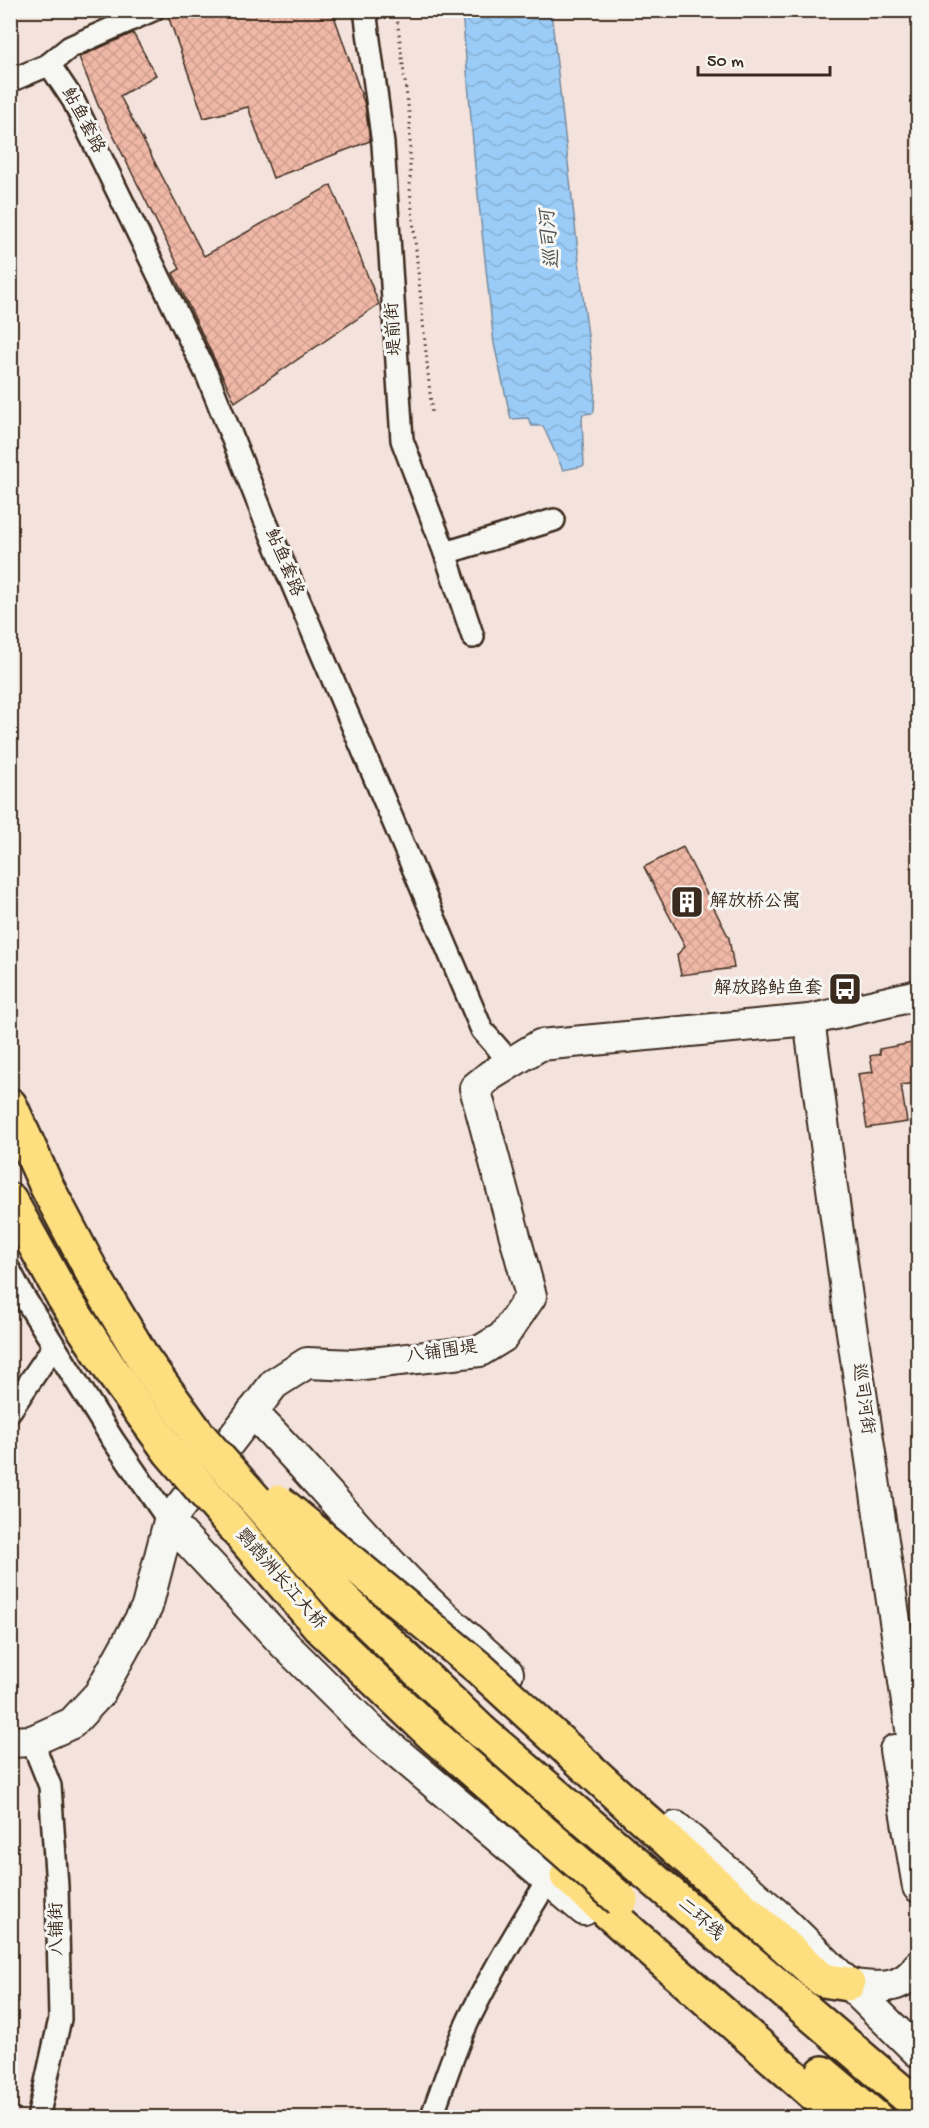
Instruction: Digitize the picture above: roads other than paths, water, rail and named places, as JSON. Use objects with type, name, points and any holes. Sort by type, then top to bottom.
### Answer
[{"type":"highway","name":"鹦鹉洲长江大桥","points":[[10,1105],[46,1187],[95,1278],[144,1360],[199,1436],[339,1595],[482,1732]]},
{"type":"highway","name":"鹦鹉洲长江大桥","points":[[10,1200],[64,1298],[115,1376],[195,1482],[320,1626],[435,1737],[621,1900]]},
{"type":"highway","points":[[199,1436],[479,1668],[823,1980],[848,1984]]},
{"type":"highway","points":[[195,1482],[280,1610],[391,1726],[557,1878],[841,2118]]},
{"type":"highway","name":"二环线","points":[[482,1732],[918,2106]]},
{"type":"highway","name":"二环线","points":[[621,1900],[876,2118]]},
{"type":"street","points":[[10,81],[49,64],[70,47],[153,10]]},
{"type":"street","name":"堤前街","points":[[365,10],[383,144],[402,440],[445,554],[473,637]]},
{"type":"street","name":"鲇鱼套路","points":[[49,64],[73,100],[208,377],[270,530],[482,1030],[511,1063]]},
{"type":"street","points":[[445,554],[554,520]]},
{"type":"street","name":"八铺围堤","points":[[21,1742],[72,1723],[99,1694],[147,1607],[169,1521],[274,1384],[307,1363],[354,1365],[480,1351],[503,1337],[521,1312],[531,1296],[476,1088],[540,1045],[809,1020],[918,995]]},
{"type":"street","name":"巡司河街","points":[[809,1020],[848,1305],[913,1698],[918,1776]]},
{"type":"street","points":[[10,1272],[113,1440],[169,1521],[284,1644],[372,1731],[557,1878],[827,2118]]},
{"type":"street","points":[[10,1411],[54,1346]]},
{"type":"street","points":[[252,1412],[292,1452],[414,1587],[666,1818],[780,1917],[918,2052]]},
{"type":"street","points":[[913,1698],[887,1701],[918,1887]]},
{"type":"street","name":"八铺街","points":[[21,1742],[50,1786],[57,1886],[60,2019],[38,2118]]},
{"type":"street","points":[[431,2118],[464,2031],[496,1966],[557,1878]]},
{"type":"street","points":[[848,1984],[892,1987],[909,1978],[918,1966]]},
{"type":"water","name":"巡司河","points":[[462,11],[551,11],[595,388],[594,411],[583,414],[582,418],[584,466],[563,470],[543,426],[532,426],[528,418],[511,419],[494,344],[475,166]]},
{"type":"place","name":"解放桥公寓","points":[[687,902]]},
{"type":"place","name":"解放路鲇鱼套","points":[[845,989]]}]
